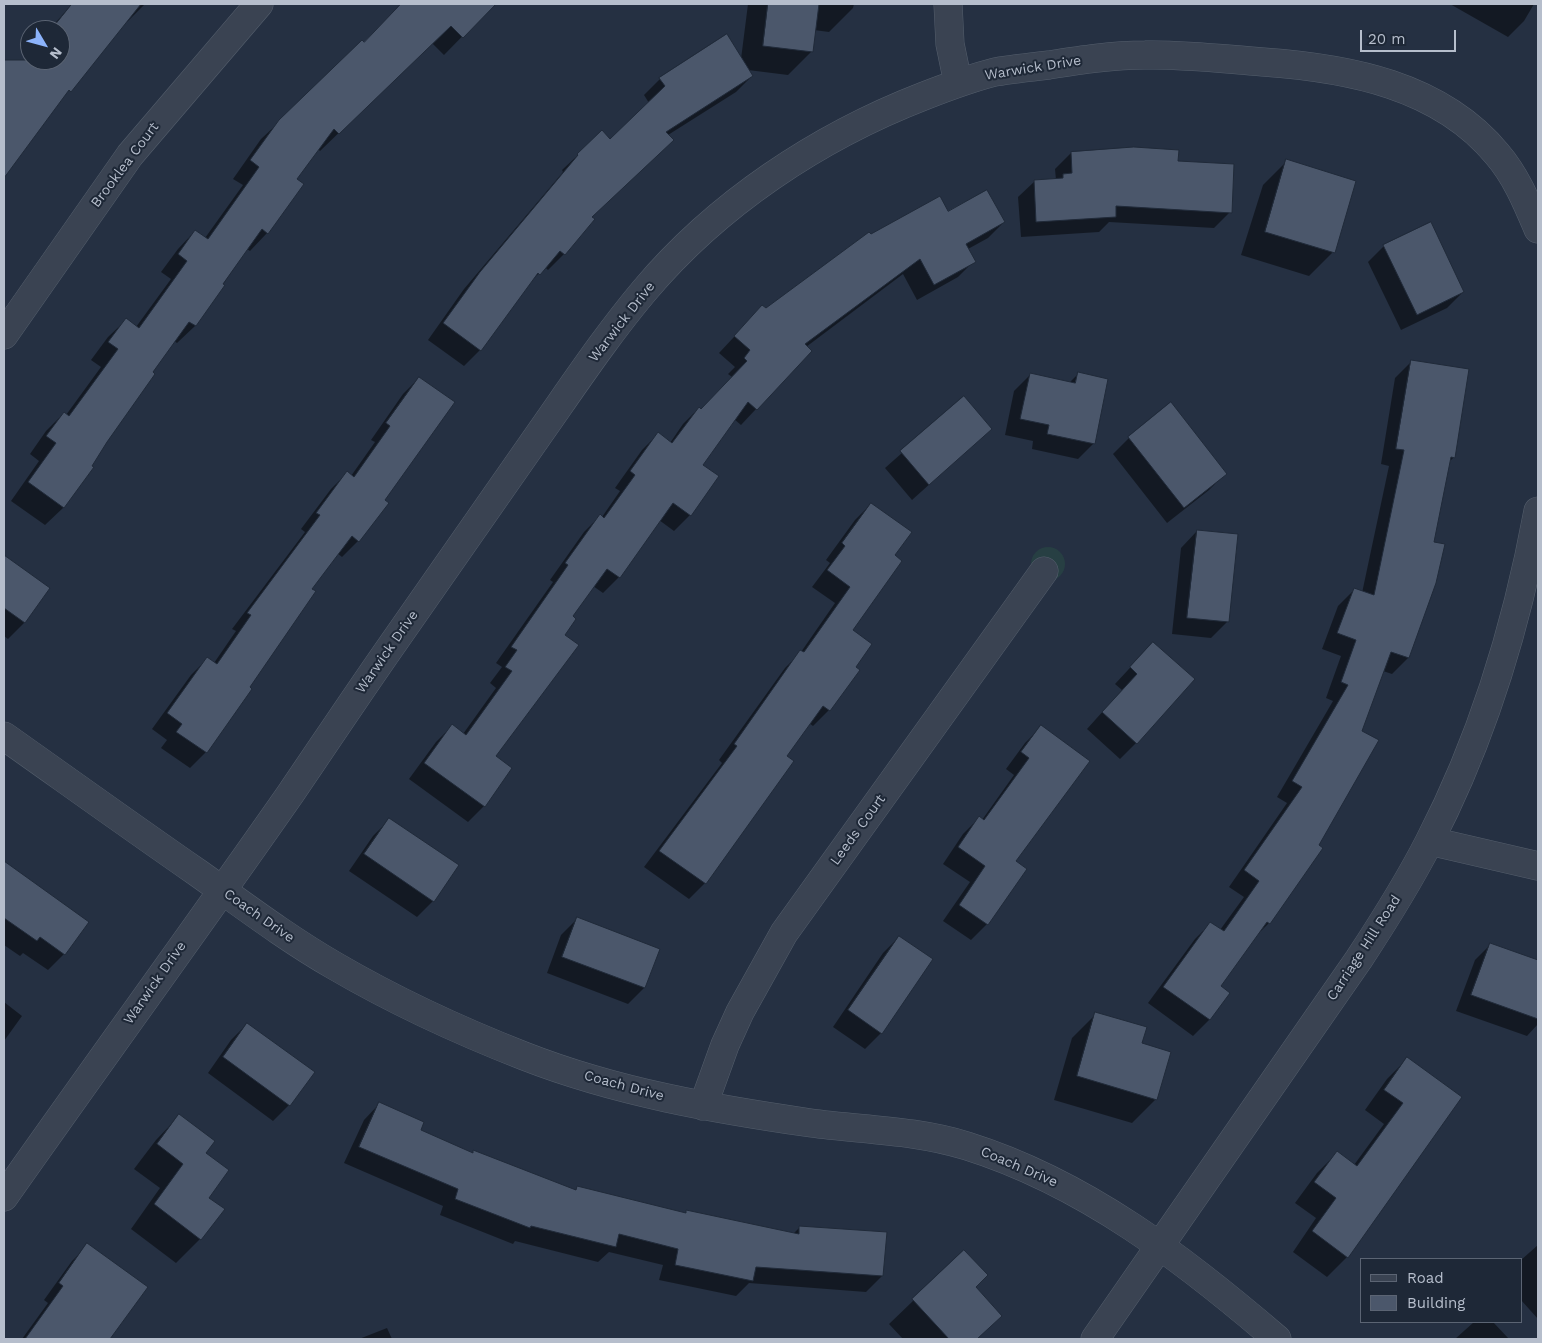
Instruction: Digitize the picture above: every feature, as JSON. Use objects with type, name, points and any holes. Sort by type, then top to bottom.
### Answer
[{"type":"street","name":"Brooklea Court","points":[[4,335],[130,155],[259,4]]},
{"type":"street","points":[[948,4],[950,44],[958,83]]},
{"type":"street","name":"Warwick Drive","points":[[4,1197],[289,795],[584,370],[644,291],[672,261],[723,214],[757,187],[813,149],[888,110],[958,83],[996,72],[1092,59],[1142,55],[1257,61],[1342,71],[1384,82],[1433,102],[1470,127],[1496,152],[1511,173],[1527,202],[1538,229]]},
{"type":"street","name":"Carriage Hill Road","points":[[1095,1339],[1359,959],[1397,899],[1430,841],[1474,742],[1508,643],[1525,582],[1538,511]]},
{"type":"street","name":"Leeds Court","points":[[703,1106],[725,1044],[740,1012],[784,933],[1044,571]]},
{"type":"street","name":"Coach Drive","points":[[4,736],[221,890],[336,967],[427,1014],[525,1056],[631,1090],[703,1106],[816,1124],[889,1130],[965,1146],[1017,1164],[1089,1199],[1159,1246],[1220,1291],[1277,1339]]},
{"type":"street","points":[[1430,841],[1538,866]]},
{"type":"green space","points":[[1048,547],[1055,548],[1060,552],[1064,557],[1064,571],[1060,576],[1055,580],[1048,581],[1041,580],[1036,576],[1032,571],[1031,564],[1032,557],[1036,552],[1041,548]]},
{"type":"building","points":[[72,4],[141,4],[71,92],[69,90],[4,178],[4,60],[20,60],[20,70],[70,70],[70,20],[59,20]]},
{"type":"building","points":[[401,4],[496,4],[463,38],[451,26],[339,134],[334,129],[297,179],[304,184],[268,234],[262,229],[196,326],[189,322],[153,372],[155,374],[107,442],[92,466],[94,467],[64,508],[28,482],[56,443],[46,436],[64,412],[69,416],[118,349],[108,342],[126,318],[139,328],[187,261],[178,254],[195,230],[208,239],[259,167],[250,160],[279,120],[362,40],[364,42]]},
{"type":"building","points":[[768,4],[819,4],[813,52],[763,46]]},
{"type":"building","points":[[727,34],[753,76],[666,132],[674,140],[592,217],[595,219],[565,255],[560,251],[540,275],[538,273],[481,351],[443,323],[480,272],[577,154],[602,130],[610,139],[665,86],[659,78]]},
{"type":"building","points":[[1134,147],[1179,150],[1178,161],[1234,164],[1232,213],[1116,206],[1116,217],[1036,222],[1034,180],[1063,178],[1063,174],[1072,173],[1071,152]]},
{"type":"building","points":[[1286,159],[1356,181],[1335,253],[1265,232]]},
{"type":"building","points":[[987,190],[1005,222],[966,244],[976,262],[934,285],[920,259],[805,344],[812,351],[757,410],[748,402],[703,465],[719,476],[691,516],[673,503],[620,578],[607,569],[573,616],[576,619],[565,635],[579,645],[496,756],[512,768],[485,807],[424,763],[452,724],[466,735],[512,671],[505,667],[517,650],[511,647],[568,565],[565,563],[600,514],[604,518],[635,475],[630,471],[658,432],[672,443],[699,407],[701,409],[747,361],[744,358],[750,350],[734,336],[762,305],[766,308],[869,232],[871,234],[940,196],[948,211]]},
{"type":"building","points":[[1431,222],[1464,292],[1417,315],[1383,245]]},
{"type":"building","points":[[1411,360],[1469,369],[1455,458],[1451,457],[1434,542],[1445,544],[1436,583],[1409,658],[1391,652],[1362,731],[1379,740],[1319,845],[1323,848],[1270,924],[1267,922],[1221,986],[1230,993],[1210,1020],[1163,987],[1210,922],[1224,931],[1259,881],[1244,870],[1302,787],[1292,781],[1348,685],[1341,682],[1356,640],[1337,633],[1354,588],[1374,595],[1404,450],[1396,449]]},
{"type":"building","points":[[1078,372],[1108,379],[1095,444],[1047,434],[1049,425],[1020,419],[1030,373],[1075,383]]},
{"type":"building","points":[[419,377],[455,402],[385,500],[389,503],[359,542],[352,536],[312,589],[316,591],[250,687],[252,689],[207,753],[176,732],[182,724],[167,713],[207,657],[217,664],[251,615],[247,613],[320,515],[316,513],[347,471],[354,477],[390,426],[386,423]]},
{"type":"building","points":[[964,396],[992,429],[929,485],[900,451]]},
{"type":"building","points":[[1171,402],[1227,474],[1184,508],[1128,437]]},
{"type":"building","points":[[871,503],[912,532],[895,555],[902,561],[853,630],[872,644],[856,667],[860,670],[830,711],[823,706],[787,756],[794,761],[706,884],[659,851],[737,746],[734,744],[800,650],[804,652],[850,587],[827,570],[845,546],[842,543]]},
{"type":"building","points":[[1197,530],[1238,534],[1229,622],[1187,618]]},
{"type":"building","points":[[4,555],[50,588],[25,623],[4,608]]},
{"type":"building","points":[[1153,642],[1195,679],[1137,744],[1102,712],[1137,674],[1130,667]]},
{"type":"building","points":[[1041,725],[1090,761],[1016,861],[1027,869],[988,925],[959,905],[985,866],[958,847],[979,816],[984,820],[1029,758],[1021,752]]},
{"type":"building","points":[[389,818],[459,865],[434,902],[364,854]]},
{"type":"building","points":[[4,861],[89,922],[65,955],[40,937],[37,941],[4,918]]},
{"type":"building","points":[[577,917],[660,949],[645,988],[562,957]]},
{"type":"building","points":[[899,936],[933,959],[882,1034],[848,1010]]},
{"type":"building","points":[[1490,943],[1538,960],[1538,1019],[1471,995]]},
{"type":"building","points":[[1095,1012],[1147,1027],[1142,1043],[1171,1052],[1157,1100],[1077,1076]]},
{"type":"building","points":[[247,1023],[315,1072],[290,1106],[223,1057]]},
{"type":"building","points":[[1407,1057],[1462,1097],[1348,1258],[1312,1231],[1336,1198],[1314,1182],[1337,1151],[1357,1166],[1403,1103],[1384,1090]]},
{"type":"building","points":[[379,1102],[424,1122],[421,1130],[473,1153],[473,1150],[576,1190],[577,1186],[686,1213],[686,1210],[799,1234],[799,1226],[887,1232],[883,1276],[756,1267],[753,1281],[675,1265],[678,1249],[619,1234],[616,1247],[531,1226],[530,1228],[455,1199],[458,1189],[359,1147]]},
{"type":"building","points":[[179,1114],[215,1141],[206,1153],[229,1170],[209,1198],[225,1209],[201,1240],[154,1204],[183,1164],[157,1144]]},
{"type":"building","points":[[87,1243],[148,1287],[110,1339],[25,1339],[63,1286],[59,1283]]},
{"type":"building","points":[[964,1250],[988,1275],[976,1287],[1002,1316],[977,1339],[949,1339],[912,1299]]}]
